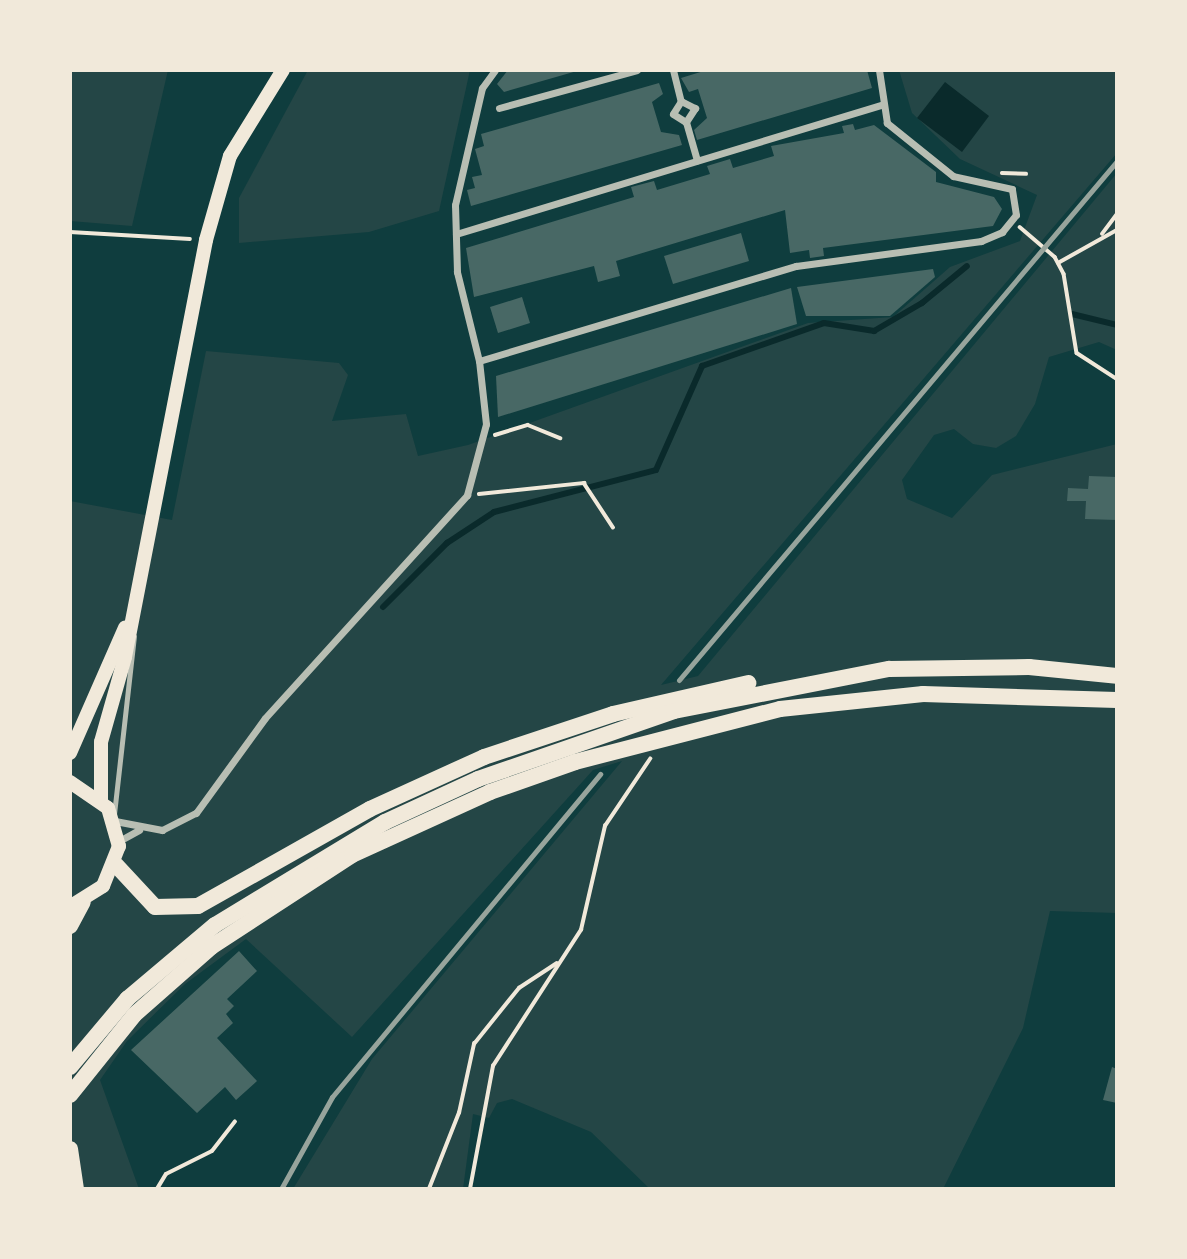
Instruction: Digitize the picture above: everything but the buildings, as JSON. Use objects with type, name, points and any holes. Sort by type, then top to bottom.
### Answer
[{"type":"highway","points":[[116,865],[155,907],[198,906],[370,809],[538,737],[703,691],[818,671],[1006,666],[1117,676]]},
{"type":"highway","points":[[70,1067],[104,1025],[215,925],[427,802],[674,712],[889,669]]},
{"type":"highway","points":[[70,1095],[110,1043],[211,947],[352,855],[490,792],[647,743],[780,709],[850,699],[1007,694],[1117,700]]},
{"type":"highway","points":[[70,926],[77,904]]},
{"type":"highway","points":[[70,1149],[76,1189]]},
{"type":"main road","points":[[101,800],[101,742],[131,614],[206,240],[230,156],[283,70]]},
{"type":"main road","points":[[70,753],[131,614]]},
{"type":"main road","points":[[70,782],[101,800],[114,819],[119,841],[116,865],[103,887],[77,904]]},
{"type":"street","points":[[119,841],[139,830],[174,827],[196,813],[265,718],[467,495],[485,424],[479,361],[457,272],[455,205],[482,88],[495,70]]},
{"type":"street","points":[[499,108],[637,70]]},
{"type":"street","points":[[673,70],[681,101],[673,114],[686,122],[697,160]]},
{"type":"street","points":[[479,361],[796,266],[981,241],[1014,218],[1012,190],[953,176],[887,124],[879,70]]},
{"type":"street","points":[[681,101],[695,108],[686,122]]},
{"type":"street","points":[[456,234],[884,104]]},
{"type":"street","points":[[114,819],[139,830]]},
{"type":"lane","points":[[114,819],[136,650],[131,614]]},
{"type":"path","points":[[1101,236],[1117,214]]},
{"type":"path","points":[[1014,218],[1058,263],[1077,354],[1117,379]]},
{"type":"path","points":[[1058,263],[1101,236],[1117,230]]},
{"type":"path","points":[[70,232],[206,240]]},
{"type":"path","points":[[481,443],[528,425],[560,438]]},
{"type":"path","points":[[467,495],[584,483],[613,527]]},
{"type":"path","points":[[470,1189],[493,1066],[557,963],[581,930],[605,826],[651,762],[647,743]]},
{"type":"path","points":[[429,1189],[459,1113],[474,1044],[519,988],[557,963]]},
{"type":"path","points":[[157,1189],[166,1174],[212,1151],[235,1122]]},
{"type":"shaded area","points":[[70,70],[168,70],[132,226],[70,221]]},
{"type":"shaded area","points":[[308,70],[470,70],[439,211],[369,232],[239,243],[239,198]]},
{"type":"shaded area","points":[[899,70],[1117,70],[1117,153],[661,685],[698,676],[1117,173],[1117,350],[1099,342],[1049,357],[1035,404],[1016,436],[996,448],[973,444],[954,429],[934,435],[902,480],[907,499],[952,518],[992,475],[1117,444],[1117,913],[1050,911],[1023,1028],[943,1189],[650,1189],[591,1132],[512,1099],[497,1103],[489,1118],[473,1114],[463,1189],[293,1189],[372,1059],[622,761],[593,770],[352,1037],[246,939],[185,984],[127,1041],[100,1080],[139,1189],[70,1189],[70,501],[172,520],[206,351],[339,363],[348,375],[332,421],[406,414],[418,456],[468,445],[808,323],[893,317],[950,267],[1020,241],[1037,195],[960,159],[912,113]]},
{"type":"shaded area","points":[[945,82],[989,116],[962,152],[917,118]]},
{"type":"waterway","points":[[383,607],[447,543],[494,512],[656,470],[702,366],[824,323],[874,331],[922,303],[967,266]]},
{"type":"waterway","points":[[1072,314],[1117,325]]},
{"type":"railway","points":[[679,680],[1117,161]]},
{"type":"railway","points":[[281,1189],[332,1097],[600,774]]}]
